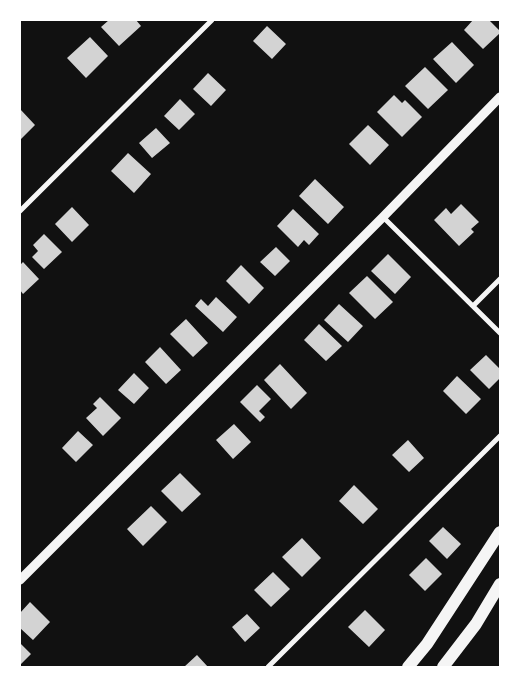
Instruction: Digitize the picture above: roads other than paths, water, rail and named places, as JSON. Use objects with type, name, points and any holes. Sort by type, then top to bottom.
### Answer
[{"type":"main road","points":[[408,667],[427,644],[500,532]]},
{"type":"main road","points":[[443,667],[476,624],[500,584]]},
{"type":"street","points":[[20,211],[212,20]]},
{"type":"street","points":[[20,580],[383,217],[500,97]]},
{"type":"street","points":[[383,217],[474,305],[500,333]]},
{"type":"street","points":[[474,305],[500,279]]},
{"type":"street","points":[[268,667],[500,436]]}]
